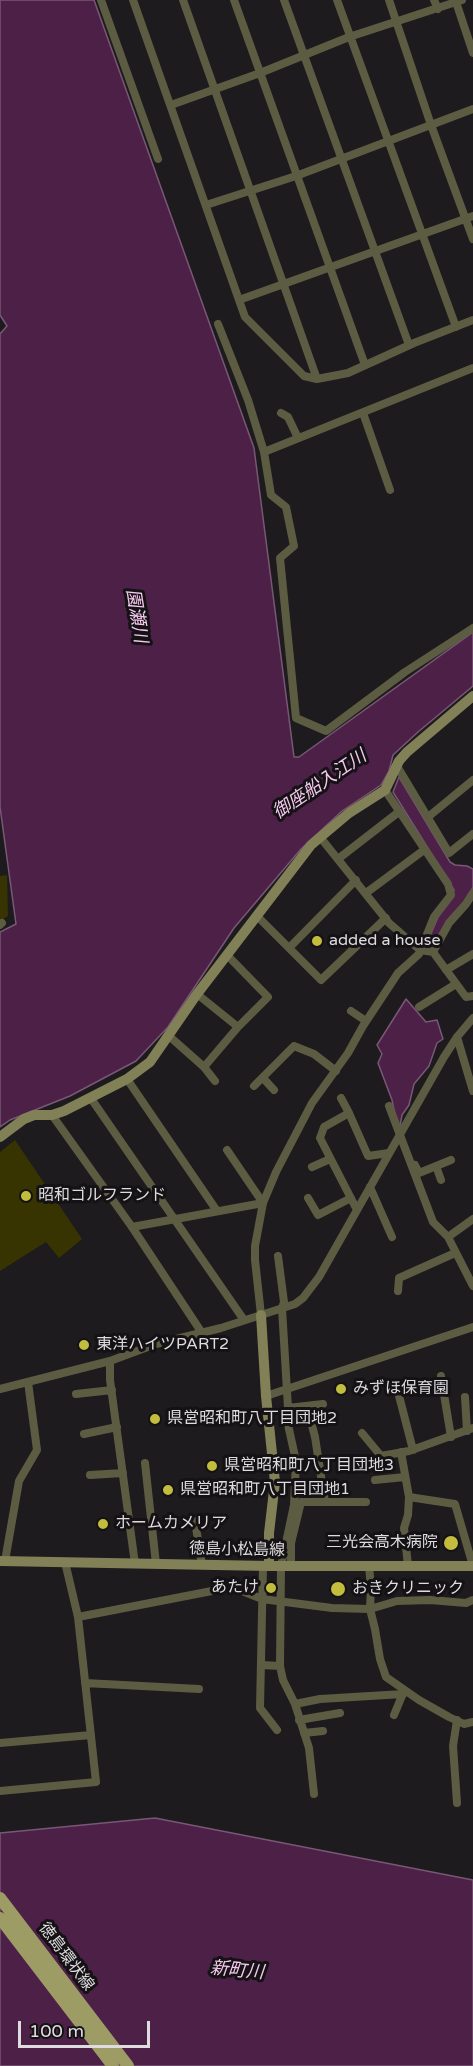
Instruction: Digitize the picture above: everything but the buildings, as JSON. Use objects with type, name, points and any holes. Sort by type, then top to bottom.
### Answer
[{"type":"main road","name":"徳島環状線","points":[[0,1898],[128,2066]]},
{"type":"main road","name":"徳島環状線","points":[[0,1918],[113,2066]]},
{"type":"street","points":[[101,0],[158,159]]},
{"type":"street","points":[[133,0],[245,317],[304,376],[317,379],[348,373],[409,345],[473,320]]},
{"type":"street","points":[[183,0],[317,379]]},
{"type":"street","points":[[234,0],[365,365]]},
{"type":"street","points":[[284,0],[409,345]]},
{"type":"street","points":[[337,0],[456,327]]},
{"type":"street","points":[[389,0],[430,125],[469,217],[473,238]]},
{"type":"street","points":[[434,0],[438,9]]},
{"type":"street","points":[[171,105],[260,73],[349,37],[459,1],[473,54]]},
{"type":"street","points":[[206,205],[296,177],[473,109]]},
{"type":"street","points":[[239,300],[469,217]]},
{"type":"street","points":[[218,324],[248,400],[264,452],[271,495],[286,507],[294,546],[280,558],[296,718],[326,731],[405,672],[473,628]]},
{"type":"street","points":[[264,452],[473,368]]},
{"type":"street","points":[[363,412],[390,490]]},
{"type":"street","points":[[281,413],[288,417],[298,438]]},
{"type":"street","points":[[0,1137],[24,1119],[34,1115],[52,1116],[127,1078],[150,1062],[197,994],[310,845],[349,813],[386,789],[407,752],[473,696]]},
{"type":"street","points":[[396,768],[449,853],[473,834]]},
{"type":"street","points":[[428,817],[473,780]]},
{"type":"street","points":[[277,1730],[260,1708],[262,1599],[274,1482],[255,1260],[262,1203],[312,1103],[336,1071],[398,973],[418,954],[434,917],[451,893],[448,884],[386,789]]},
{"type":"street","points":[[338,859],[400,811]]},
{"type":"street","points":[[320,837],[403,937],[420,950],[433,952],[466,997],[473,996]]},
{"type":"street","points":[[366,893],[424,850]]},
{"type":"street","points":[[289,948],[356,880]]},
{"type":"street","points":[[433,952],[449,923],[470,907],[473,893]]},
{"type":"street","points":[[256,916],[321,980],[386,918]]},
{"type":"street","points":[[446,970],[473,954]]},
{"type":"street","points":[[204,1067],[238,1027],[268,997],[227,955]]},
{"type":"street","points":[[419,1007],[456,984]]},
{"type":"street","points":[[197,994],[238,1027]]},
{"type":"street","points":[[351,1011],[366,1021]]},
{"type":"street","points":[[0,1389],[110,1361],[156,1344],[202,1333],[295,1304],[310,1290],[457,1037],[473,1018]]},
{"type":"street","points":[[169,1036],[204,1067],[215,1081]]},
{"type":"street","points":[[457,1037],[473,1091]]},
{"type":"street","points":[[254,1086],[294,1046],[314,1054],[336,1071]]},
{"type":"street","points":[[127,1078],[217,1211]]},
{"type":"street","points":[[262,1078],[274,1090]]},
{"type":"street","points":[[90,1097],[244,1320]]},
{"type":"street","points":[[341,1098],[368,1156],[388,1153]]},
{"type":"street","points":[[389,1106],[433,1222],[448,1237],[473,1286]]},
{"type":"street","points":[[349,1113],[324,1126],[320,1138],[357,1210]]},
{"type":"street","points":[[52,1116],[132,1227],[202,1333]]},
{"type":"street","points":[[400,1134],[419,1173],[451,1160]]},
{"type":"street","points":[[227,1150],[262,1203]]},
{"type":"street","points":[[312,1167],[330,1159]]},
{"type":"street","points":[[436,1166],[441,1180]]},
{"type":"street","points":[[370,1187],[392,1237]]},
{"type":"street","points":[[308,1198],[318,1215],[351,1198]]},
{"type":"street","points":[[132,1227],[262,1203]]},
{"type":"street","points":[[448,1237],[473,1219]]},
{"type":"street","points":[[398,1291],[399,1278],[455,1253]]},
{"type":"street","points":[[278,1256],[284,1302],[282,1308],[287,1420],[296,1461],[294,1505],[280,1602],[280,1666],[283,1680],[295,1704],[309,1748],[314,1794]]},
{"type":"street","points":[[266,1396],[473,1327]]},
{"type":"street","points":[[110,1361],[135,1564]]},
{"type":"street","points":[[441,1376],[451,1437]]},
{"type":"street","points":[[2,1561],[19,1481],[37,1450],[28,1382]]},
{"type":"street","points":[[397,1388],[413,1450]]},
{"type":"street","points":[[76,1394],[112,1390]]},
{"type":"street","points":[[362,1433],[381,1456],[413,1450],[451,1437],[470,1430],[465,1396]]},
{"type":"street","points":[[288,1408],[324,1404]]},
{"type":"street","points":[[306,1406],[315,1437],[325,1502]]},
{"type":"street","points":[[84,1434],[117,1427]]},
{"type":"street","points":[[400,1452],[409,1497],[408,1515],[404,1528],[408,1566]]},
{"type":"street","points":[[145,1463],[156,1564]]},
{"type":"street","points":[[90,1475],[123,1473]]},
{"type":"street","points":[[375,1480],[405,1477]]},
{"type":"street","points":[[409,1497],[455,1504],[473,1566]]},
{"type":"street","points":[[286,1566],[301,1502],[366,1502]]},
{"type":"street","points":[[195,1521],[201,1565]]},
{"type":"street","name":"徳島小松島線","points":[[2,1561],[266,1566],[473,1566]]},
{"type":"street","points":[[0,1791],[96,1782],[78,1617],[65,1562]]},
{"type":"street","points":[[369,1566],[370,1609],[386,1677],[404,1692],[464,1724],[473,1722]]},
{"type":"street","points":[[78,1617],[237,1588],[262,1599],[332,1608],[370,1609],[398,1601],[430,1600],[466,1603],[473,1600]]},
{"type":"street","points":[[262,1665],[280,1666]]},
{"type":"street","points":[[85,1683],[199,1689]]},
{"type":"street","points":[[295,1704],[404,1692]]},
{"type":"street","points":[[394,1715],[404,1692]]},
{"type":"street","points":[[299,1720],[340,1713]]},
{"type":"street","points":[[457,1720],[453,1746],[457,1803]]},
{"type":"street","points":[[304,1733],[323,1731]]},
{"type":"street","points":[[0,1743],[91,1735]]},
{"type":"shaded area","points":[[7,875],[8,916],[0,921],[0,876]]},
{"type":"shaded area","name":"昭和ゴルフランド","points":[[15,1140],[82,1239],[59,1258],[46,1242],[0,1271],[0,1152]]},
{"type":"water","points":[[0,0],[94,0],[254,448],[294,757],[299,757],[473,632],[473,686],[393,755],[389,771],[381,785],[342,811],[301,849],[234,928],[168,1027],[136,1061],[70,1096],[10,1120],[0,1127],[0,932],[16,924],[0,807],[0,334],[7,326],[0,315]]},
{"type":"water","points":[[399,777],[450,862],[473,869],[473,887],[464,904],[431,947],[426,945],[439,915],[453,896],[454,890],[393,792]]},
{"type":"water","points":[[406,999],[426,1022],[437,1020],[443,1039],[437,1043],[429,1066],[414,1084],[409,1105],[402,1115],[400,1126],[397,1124],[392,1100],[378,1063],[382,1054],[377,1045]]},
{"type":"water","name":"新町川","points":[[155,1818],[473,1880],[473,2066],[0,2066],[0,1833]]},
{"type":"place","name":"added a house","points":[[317,941]]},
{"type":"place","name":"昭和ゴルフランド","points":[[26,1196]]},
{"type":"place","name":"東洋ハイツPART2","points":[[84,1345]]},
{"type":"place","name":"みずほ保育園","points":[[341,1389]]},
{"type":"place","name":"県営昭和町八丁目団地2","points":[[155,1419]]},
{"type":"place","name":"県営昭和町八丁目団地3","points":[[212,1466]]},
{"type":"place","name":"県営昭和町八丁目団地1","points":[[168,1490]]},
{"type":"place","name":"ホームカメリア","points":[[103,1524]]},
{"type":"place","name":"三光会高木病院","points":[[451,1543]]},
{"type":"place","name":"あたけ","points":[[271,1588]]},
{"type":"place","name":"おきクリニック","points":[[338,1589]]},
{"type":"water label","name":"園瀬川","points":[[136,616]]},
{"type":"water label","name":"御座船入江川","points":[[320,785]]}]
